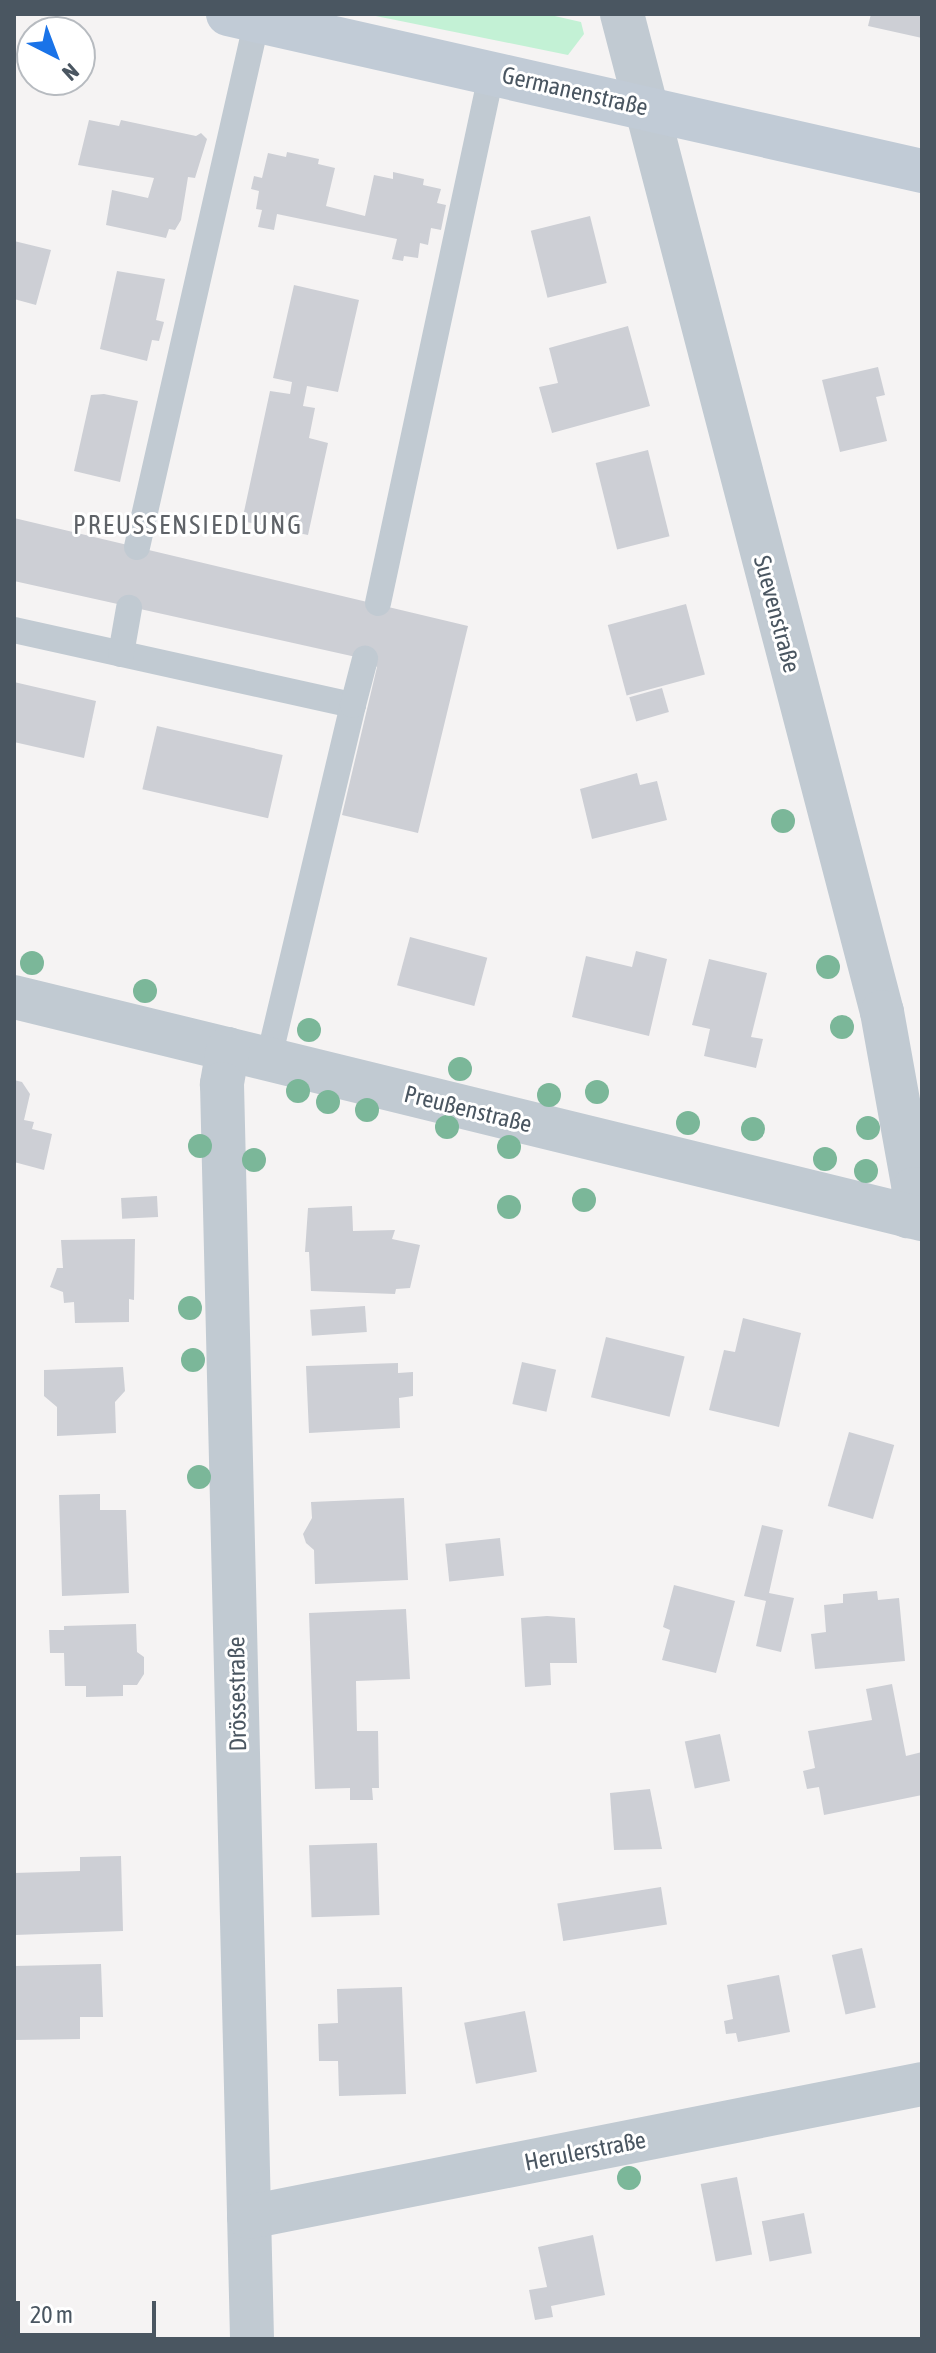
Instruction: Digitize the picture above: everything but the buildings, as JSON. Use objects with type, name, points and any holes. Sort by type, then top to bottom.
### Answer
[{"type":"street","name":"Suevenstraße","points":[[622,14],[882,1012],[914,1189],[915,1218]]},
{"type":"street","name":"Germanenstraße","points":[[243,17],[492,71],[922,171]]},
{"type":"street","name":"Preußenstraße","points":[[14,997],[915,1218]]},
{"type":"street","name":"Drössestraße","points":[[249,1053],[222,1084],[252,2339]]},
{"type":"street","name":"Herulerstraße","points":[[249,2217],[922,2084]]},
{"type":"lane","points":[[137,547],[243,17]]},
{"type":"lane","points":[[378,603],[492,71]]},
{"type":"lane","points":[[121,654],[129,608]]},
{"type":"lane","points":[[14,630],[353,705]]},
{"type":"lane","points":[[249,1053],[365,659]]},
{"type":"green space","points":[[366,14],[546,14],[581,22],[584,34],[568,55]]},
{"type":"district","name":"PREUSSENSIEDLUNG","points":[[188,526]]}]
